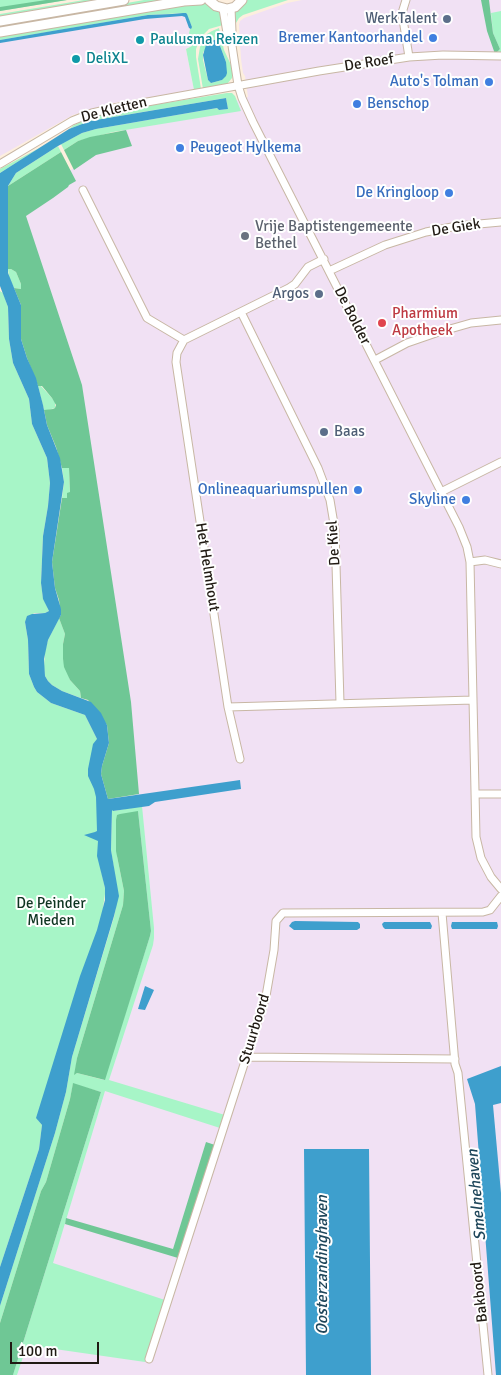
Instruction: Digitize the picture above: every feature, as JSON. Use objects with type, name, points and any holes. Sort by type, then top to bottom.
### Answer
[{"type":"main road","points":[[0,21],[124,0]]},
{"type":"main road","points":[[0,32],[185,0],[190,2],[201,0]]},
{"type":"main road","points":[[209,0],[216,6],[238,5],[242,0]]},
{"type":"main road","points":[[215,0],[222,4],[230,5]]},
{"type":"street","points":[[406,0],[402,13],[409,57]]},
{"type":"street","name":"De Bolder","points":[[230,5],[227,33],[231,40],[238,86],[242,98],[441,492],[467,547],[470,562]]},
{"type":"street","name":"De Roef","points":[[238,86],[409,57],[443,55],[501,56]]},
{"type":"street","name":"De Kletten","points":[[0,164],[66,124],[92,113],[238,86]]},
{"type":"street","points":[[83,190],[147,318],[184,340],[289,288],[308,267],[324,259]]},
{"type":"street","name":"De Giek","points":[[329,271],[384,245],[426,232],[457,226],[501,222]]},
{"type":"street","name":"De Kiel","points":[[241,312],[318,468],[330,500],[335,530],[340,703]]},
{"type":"street","points":[[375,360],[407,343],[436,333],[471,323],[501,320]]},
{"type":"street","name":"Het Helmhout","points":[[184,340],[177,353],[176,362],[228,707],[240,760]]},
{"type":"street","points":[[441,492],[501,462]]},
{"type":"street","points":[[501,564],[485,560],[470,562],[476,837],[481,858],[491,877],[501,889]]},
{"type":"street","points":[[228,707],[473,700]]},
{"type":"street","points":[[475,794],[501,794]]},
{"type":"street","name":"Stuurboord","points":[[149,1359],[266,996],[274,950],[276,921],[283,913],[483,912],[490,910],[501,896]]},
{"type":"street","name":"Bakboord","points":[[442,913],[455,1059],[458,1073],[488,1375]]},
{"type":"street","points":[[246,1057],[455,1059]]},
{"type":"shaded area","points":[[302,0],[501,0],[501,1375],[8,1375],[145,933],[130,730],[20,212],[95,150],[125,139],[120,124],[222,105],[248,97],[241,59],[240,21],[287,3]]},
{"type":"shaded area","points":[[186,15],[192,46],[186,49],[194,90],[114,103],[73,115],[0,156],[0,39],[139,16]]},
{"type":"green space","points":[[0,0],[67,0],[0,11]]},
{"type":"green space","points":[[46,0],[67,0],[0,11],[0,7]]},
{"type":"green space","points":[[84,0],[103,0],[0,17],[0,14]]},
{"type":"green space","points":[[144,0],[168,0],[0,28],[0,25]]},
{"type":"green space","points":[[245,0],[288,0],[243,15],[234,23],[234,12]]},
{"type":"green space","points":[[481,0],[489,0],[493,33],[500,49],[495,54],[487,31]]},
{"type":"green space","points":[[204,2],[218,11],[223,25],[209,29],[199,41],[196,49],[201,89],[194,90],[186,49],[192,46],[189,33],[192,27],[186,13],[148,15],[0,40],[0,35]]},
{"type":"green space","points":[[501,11],[501,54],[495,54],[500,49],[493,33],[491,13]]},
{"type":"green space","points":[[219,28],[224,50],[232,67],[232,78],[227,84],[203,89],[198,59],[200,47],[207,34]],"holes":[[[219,43],[226,62],[222,80],[211,83],[208,80],[203,52]]]},
{"type":"green space","points":[[232,93],[235,96],[241,111],[113,132],[78,141],[64,150],[61,144],[82,133],[96,129],[217,108],[219,110],[228,109],[226,98],[90,121],[69,129],[93,117],[116,111]]},
{"type":"green space","points":[[126,130],[132,146],[96,155],[74,170],[64,150],[78,141],[90,137]]},
{"type":"green space","points":[[43,146],[30,154],[0,173],[0,169]]},
{"type":"green space","points":[[58,146],[61,152],[8,186],[16,173]]},
{"type":"green space","points":[[61,152],[76,181],[26,216],[82,385],[131,702],[139,794],[108,799],[101,774],[109,743],[107,725],[88,700],[81,698],[80,691],[70,680],[64,667],[63,659],[65,634],[59,618],[61,615],[52,562],[62,498],[67,498],[67,493],[70,492],[69,468],[62,468],[47,425],[44,410],[53,409],[56,405],[42,386],[38,386],[27,358],[21,339],[21,305],[14,288],[21,289],[21,284],[16,272],[8,269],[8,186]]},
{"type":"green space","points":[[8,269],[16,272],[21,289],[14,288],[9,278]]},
{"type":"green space","name":"De Peinder Mieden","points":[[0,291],[3,293],[8,307],[9,339],[13,363],[29,399],[32,424],[47,458],[50,483],[43,536],[41,583],[43,598],[49,611],[34,613],[25,622],[28,640],[29,674],[37,692],[51,703],[85,715],[97,739],[96,785],[101,870],[105,894],[103,917],[38,1120],[42,1125],[39,1149],[0,1267]]},
{"type":"green space","points":[[40,385],[55,402],[55,408],[44,410],[38,386]]},
{"type":"green space","points":[[62,468],[69,468],[70,493],[67,498],[62,498],[64,482]]},
{"type":"green space","points":[[59,618],[65,634],[63,659],[70,680],[80,691],[81,698],[52,685],[45,676],[45,651],[48,640]]},
{"type":"green space","points":[[142,806],[154,938],[109,1080],[225,1115],[220,1128],[105,1091],[53,1263],[165,1300],[145,1362],[27,1345],[17,1375],[13,1375],[101,1092],[73,1084],[46,1182],[41,1191],[0,1323],[0,1306],[55,1133],[66,1092],[72,1057],[114,917],[116,907],[111,850],[112,809],[114,811]],"holes":[[[138,811],[151,931],[104,1080],[75,1074],[77,1058],[123,905],[124,891],[117,856]]]},
{"type":"green space","points":[[138,811],[150,936],[105,1080],[77,1073],[74,1075],[77,1058],[123,905],[124,891],[116,851],[117,815]]},
{"type":"green space","points":[[73,1083],[101,1092],[13,1375],[0,1375],[0,1323],[41,1191],[46,1182]]},
{"type":"green space","points":[[206,1142],[215,1145],[178,1258],[65,1224],[66,1218],[173,1249]]},
{"type":"water","points":[[186,13],[192,27],[191,29],[185,17],[182,16],[145,19],[0,43],[0,40],[148,15]]},
{"type":"water","points":[[212,40],[219,43],[226,62],[227,73],[222,80],[211,83],[208,80],[203,55],[206,45]]},
{"type":"water","points":[[226,98],[228,109],[219,110],[217,108],[82,133],[16,173],[8,186],[8,273],[21,305],[21,339],[36,378],[47,425],[60,458],[64,482],[52,562],[61,615],[48,640],[44,659],[45,676],[52,685],[62,691],[91,702],[101,713],[107,725],[109,743],[101,774],[108,799],[240,780],[241,789],[155,802],[149,806],[112,810],[111,850],[119,896],[72,1057],[66,1092],[55,1133],[0,1306],[0,1267],[39,1149],[42,1125],[36,1118],[80,976],[97,930],[105,900],[105,888],[97,856],[98,841],[84,835],[97,831],[96,797],[88,776],[88,769],[93,744],[97,739],[85,715],[51,703],[37,692],[29,674],[28,640],[25,622],[27,616],[49,611],[43,599],[41,583],[43,536],[50,483],[47,458],[32,424],[29,399],[13,363],[9,339],[8,307],[0,286],[0,173],[69,129],[90,121]]},
{"type":"water","points":[[295,921],[358,922],[360,928],[357,930],[294,930],[289,926]]},
{"type":"water","points":[[384,922],[430,922],[432,926],[431,929],[385,929],[382,924]]},
{"type":"water","points":[[452,922],[497,922],[498,926],[497,929],[452,929]]},
{"type":"water","points":[[145,986],[154,990],[145,1010],[138,1009]]},
{"type":"water","points":[[501,1066],[501,1103],[493,1105],[501,1193],[501,1375],[496,1375],[475,1104],[467,1079]]},
{"type":"water","name":"Oosterzandinghaven","points":[[304,1149],[369,1149],[371,1375],[306,1375]]},
{"type":"place","name":"WerkTalent","points":[[447,19]]},
{"type":"place","name":"Bremer Kantoorhandel","points":[[433,38]]},
{"type":"place","name":"Paulusma Reizen","points":[[140,40]]},
{"type":"place","name":"DeliXL","points":[[76,59]]},
{"type":"place","name":"Auto's Tolman","points":[[489,82]]},
{"type":"place","name":"Benschop","points":[[357,104]]},
{"type":"place","name":"Peugeot Hylkema","points":[[180,148]]},
{"type":"place","name":"De Kringloop","points":[[449,193]]},
{"type":"place","name":"Vrije Baptistengemeente Bethel","points":[[245,236]]},
{"type":"place","name":"Argos","points":[[319,294]]},
{"type":"place","name":"Pharmium Apotheek","points":[[382,323]]},
{"type":"place","name":"Baas","points":[[324,432]]},
{"type":"place","name":"Onlineaquariumspullen","points":[[358,490]]},
{"type":"place","name":"Skyline","points":[[466,500]]},
{"type":"water label","name":"Smelnehaven","points":[[477,1195]]}]
